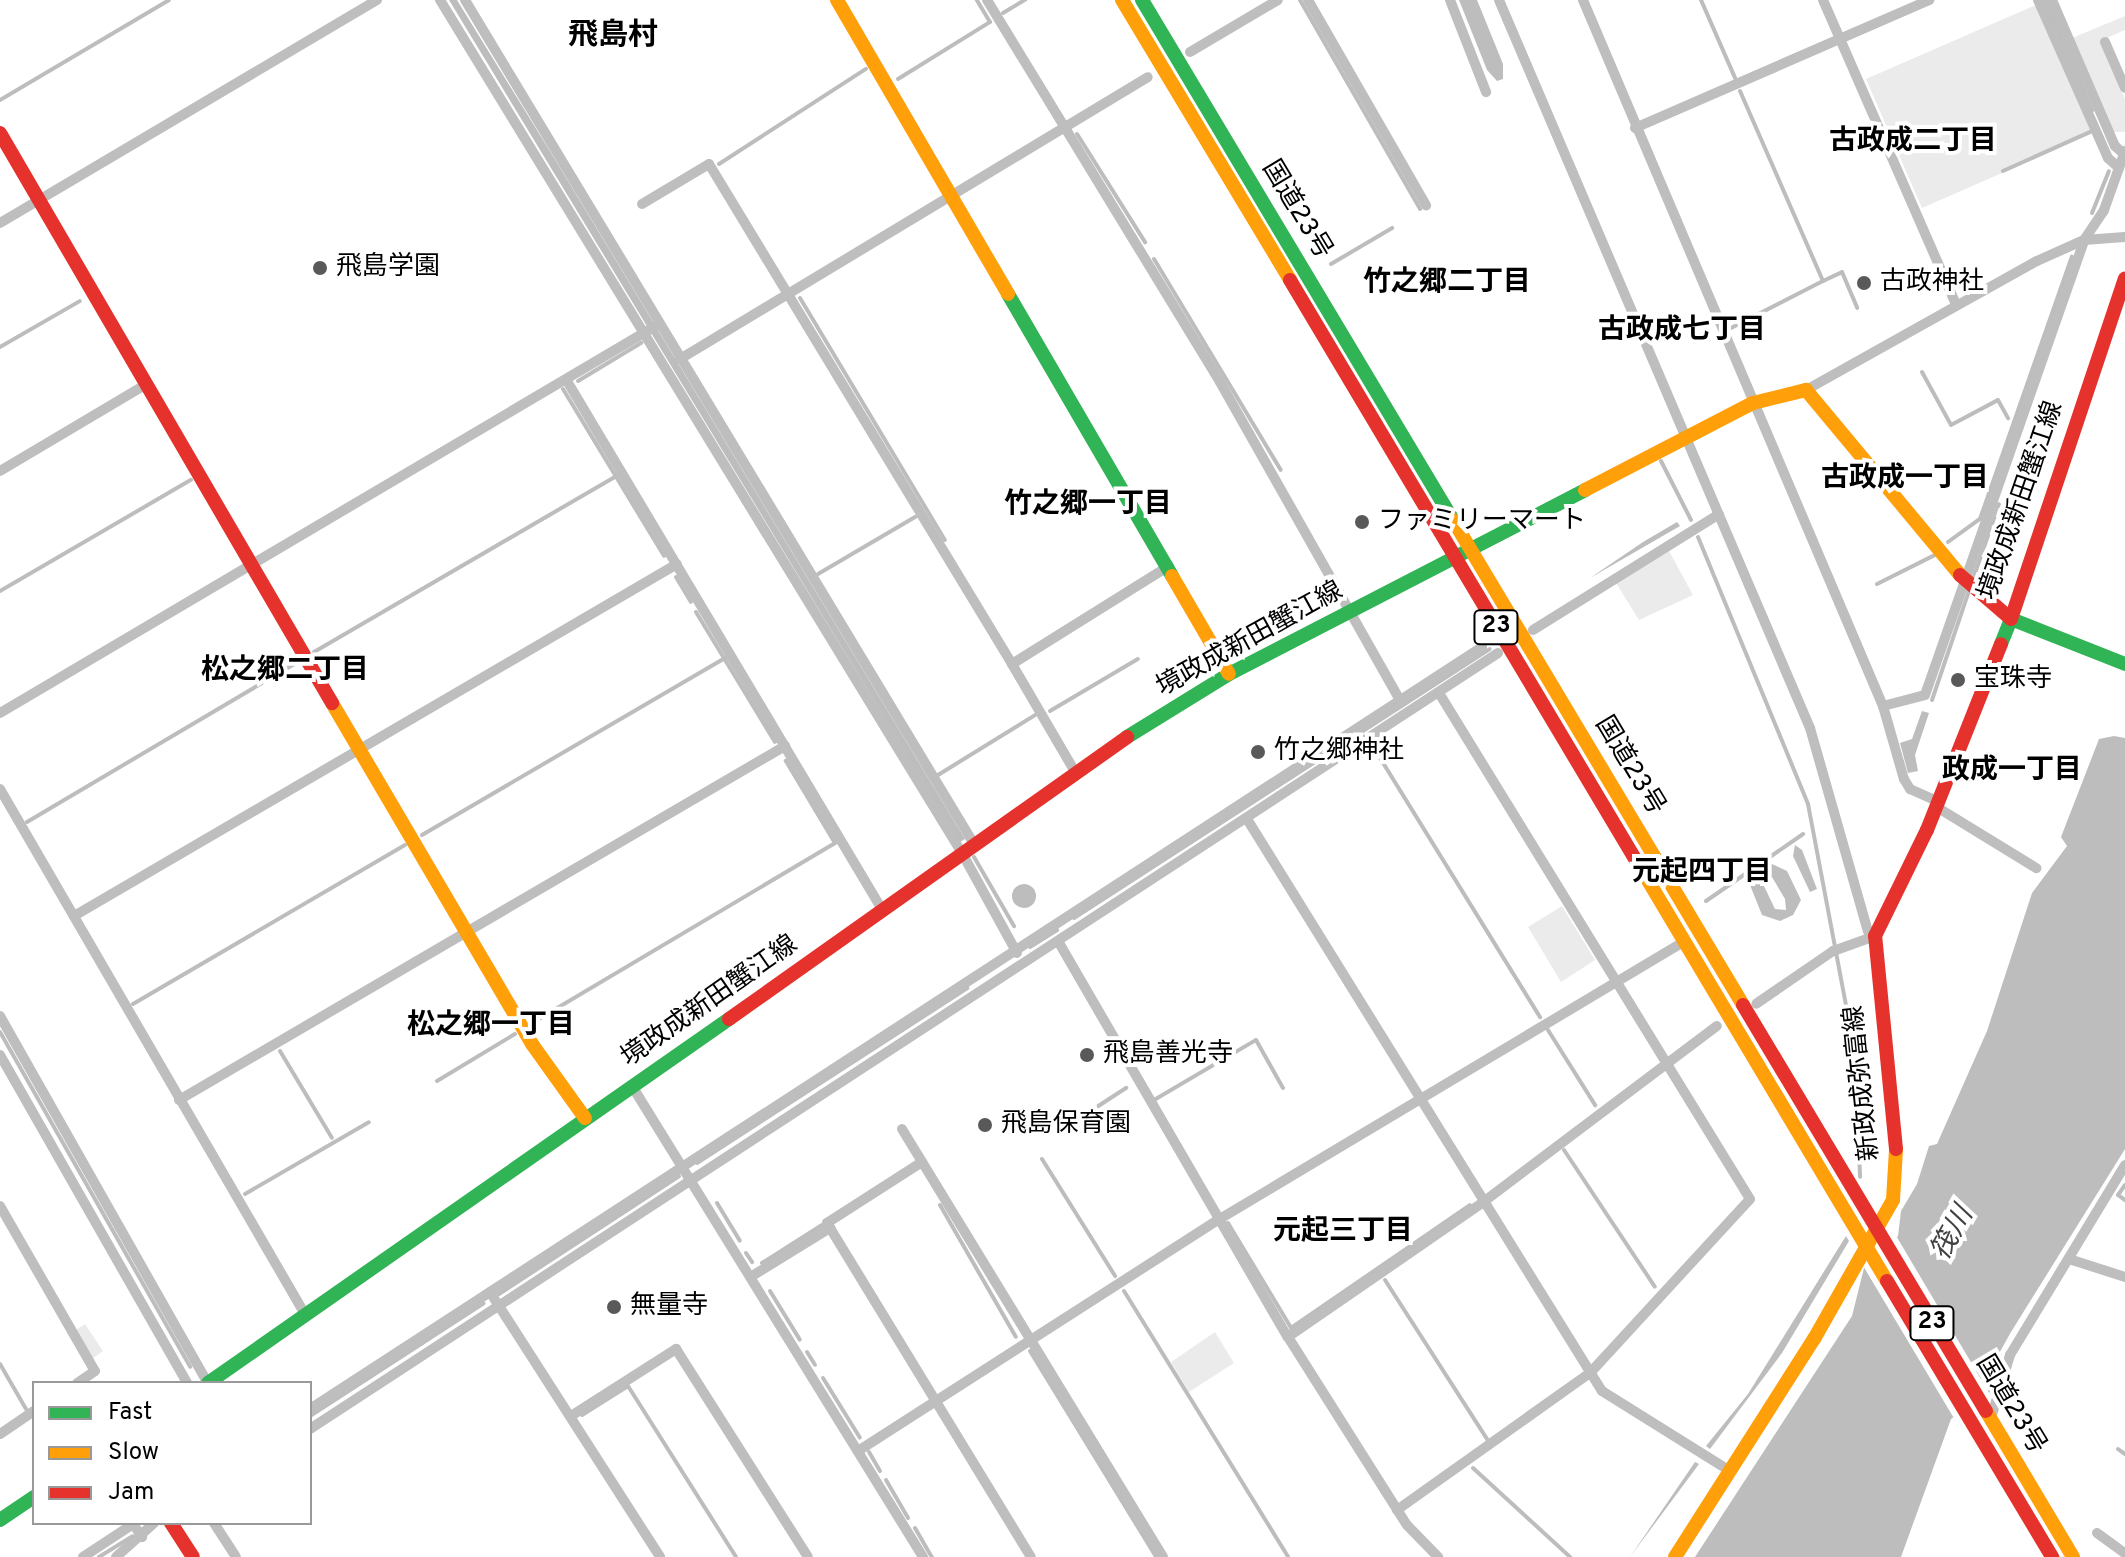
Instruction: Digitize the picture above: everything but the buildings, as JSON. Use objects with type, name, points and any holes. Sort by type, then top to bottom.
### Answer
[{"type":"main road","points":[[837,0],[1169,566],[1229,674]]},
{"type":"main road","name":"国道23号","points":[[1122,0],[2052,1557]]},
{"type":"main road","name":"国道23号","points":[[1142,0],[2073,1557]]},
{"type":"main road","points":[[0,133],[250,566],[532,1044],[585,1118]]},
{"type":"main road","name":"境政成新田蟹江線","points":[[211,1381],[883,911],[1074,770],[1229,674],[1753,403],[1806,390],[1965,581],[2011,619],[2125,279]]},
{"type":"main road","points":[[1875,936],[1936,804],[2011,619],[2125,664]]},
{"type":"main road","name":"新政成弥富線","points":[[1675,1557],[1879,1233],[1893,1200],[1897,1157],[1875,936]]},
{"type":"main road","points":[[0,1520],[32,1498]]},
{"type":"main road","points":[[172,1525],[193,1557]]},
{"type":"street","points":[[0,223],[377,0]]},
{"type":"street","points":[[440,0],[968,848]]},
{"type":"street","points":[[465,0],[554,144],[968,848],[1023,964]]},
{"type":"street","points":[[987,0],[1220,382],[1400,700]]},
{"type":"street","points":[[1190,52],[1278,0]]},
{"type":"street","points":[[1308,0],[1426,205]]},
{"type":"street","points":[[1450,0],[1486,92]]},
{"type":"street","points":[[1499,0],[1810,728],[1868,931],[1875,936]]},
{"type":"street","points":[[1583,0],[1883,706],[1910,789],[2036,868]]},
{"type":"street","points":[[1823,0],[1956,304]]},
{"type":"street","points":[[1635,128],[1929,0]]},
{"type":"street","points":[[2038,0],[2108,158],[2119,168]]},
{"type":"street","points":[[1883,706],[1925,695],[2084,240],[2104,210],[2124,153],[2115,146],[2052,0]]},
{"type":"street","points":[[2105,42],[2125,88]]},
{"type":"street","points":[[680,359],[1148,77]]},
{"type":"street","points":[[537,156],[554,144]]},
{"type":"street","points":[[642,204],[709,164],[1074,770]]},
{"type":"street","points":[[1806,390],[1956,304],[2084,240],[2125,237]]},
{"type":"street","points":[[0,713],[659,324]]},
{"type":"street","points":[[567,381],[883,911]]},
{"type":"street","points":[[0,471],[145,385]]},
{"type":"street","points":[[1533,630],[1638,560],[1719,514]]},
{"type":"street","points":[[74,916],[677,564]]},
{"type":"street","points":[[1012,664],[1169,566]]},
{"type":"street","points":[[312,1408],[1482,647]]},
{"type":"street","points":[[312,1428],[1498,653]]},
{"type":"street","points":[[1397,1510],[1590,1373],[1750,1199],[1439,693]]},
{"type":"street","points":[[179,1100],[785,746]]},
{"type":"street","points":[[0,789],[306,1316]]},
{"type":"street","points":[[1247,819],[1590,1373],[1621,1407],[1730,1471]]},
{"type":"street","points":[[1756,1004],[1838,950],[1875,936]]},
{"type":"street","points":[[1058,941],[1288,1337],[1397,1510],[1438,1557]]},
{"type":"street","points":[[858,1451],[1218,1220],[1685,941]]},
{"type":"street","points":[[0,1016],[207,1381]]},
{"type":"street","points":[[1288,1337],[1482,1203],[1717,1026]]},
{"type":"street","points":[[0,1055],[186,1381]]},
{"type":"street","points":[[632,1086],[693,1178],[923,1557]]},
{"type":"street","points":[[902,1129],[1163,1557]]},
{"type":"street","points":[[922,1162],[827,1223],[1031,1557]]},
{"type":"street","points":[[1987,1414],[2010,1355],[2125,1165]]},
{"type":"street","points":[[0,1206],[95,1371],[80,1381]]},
{"type":"street","points":[[752,1276],[830,1228]]},
{"type":"street","points":[[2069,1259],[2125,1277]]},
{"type":"street","points":[[490,1292],[660,1557]]},
{"type":"street","points":[[571,1416],[676,1349],[808,1557]]},
{"type":"street","points":[[0,1434],[32,1412]]},
{"type":"street","points":[[83,1557],[131,1525]]},
{"type":"street","points":[[134,1525],[142,1537]]},
{"type":"street","points":[[116,1557],[152,1525]]},
{"type":"street","points":[[215,1525],[236,1557]]},
{"type":"street","points":[[2097,1533],[2125,1553]]},
{"type":"shaded area","points":[[2036,5],[2093,133],[1922,208],[1866,79]]},
{"type":"shaded area","points":[[2125,16],[2125,30],[2100,41],[2125,99],[2125,132],[2113,132],[2072,38]]},
{"type":"shaded area","points":[[1668,549],[1693,595],[1639,620],[1616,583]]},
{"type":"shaded area","points":[[1562,906],[1595,960],[1561,982],[1528,927]]},
{"type":"shaded area","points":[[85,1324],[103,1351],[92,1359],[76,1330]]},
{"type":"shaded area","points":[[1215,1332],[1234,1363],[1189,1392],[1171,1362]]},
{"type":"water","points":[[449,0],[457,0],[553,156],[965,839],[960,842]]},
{"type":"water","points":[[1459,0],[1477,0],[1503,64],[1503,79],[1497,81],[1487,70]]},
{"type":"water","points":[[1677,522],[1680,526],[1590,578],[1643,542]]},
{"type":"water","points":[[1922,711],[1929,713],[1915,755],[1918,771],[1908,773],[1900,743],[1912,739]]},
{"type":"water","name":"筏川","points":[[2114,736],[2125,738],[2125,1149],[1997,1357],[1990,1392],[1951,1419],[1901,1557],[1695,1557],[1852,1316],[1864,1268],[1898,1236],[1901,1211],[1917,1184],[1929,1146],[1937,1144],[1987,1031],[2032,893],[2067,846],[2061,837],[2099,739]]},
{"type":"water","points":[[1795,845],[1802,850],[1817,889],[1810,892],[1793,856]]},
{"type":"water","points":[[1772,864],[1787,871],[1801,900],[1793,915],[1780,921],[1762,915],[1750,885],[1757,869]],"holes":[[[1772,877],[1785,899],[1786,910],[1775,909],[1763,884]]]},
{"type":"water","points":[[1024,884],[1035,891],[1036,896],[1029,907],[1024,908],[1013,901],[1012,896],[1019,885]]},
{"type":"water","points":[[1846,1236],[1849,1241],[1782,1353],[1710,1449],[1706,1446],[1748,1394]]},
{"type":"water","points":[[1695,1462],[1699,1464],[1630,1557]]},
{"type":"pier","points":[[1895,1234],[1991,1396],[1955,1420],[1862,1264]]},
{"type":"waterway","points":[[0,100],[169,0]]},
{"type":"waterway","points":[[898,79],[990,22],[977,0]]},
{"type":"waterway","points":[[1003,13],[1025,0]]},
{"type":"waterway","points":[[1300,0],[1420,209]]},
{"type":"waterway","points":[[1701,0],[1735,78]]},
{"type":"waterway","points":[[2045,0],[2092,110]]},
{"type":"waterway","points":[[719,164],[866,69]]},
{"type":"waterway","points":[[1740,91],[1823,281],[1842,272],[1857,308]]},
{"type":"waterway","points":[[2003,171],[2092,131]]},
{"type":"waterway","points":[[1077,134],[1145,242]]},
{"type":"waterway","points":[[2092,213],[2109,171]]},
{"type":"waterway","points":[[1331,264],[1392,228]]},
{"type":"waterway","points":[[1948,542],[1980,519],[2072,257]]},
{"type":"waterway","points":[[1154,259],[1281,470]]},
{"type":"waterway","points":[[1729,329],[1823,281]]},
{"type":"waterway","points":[[800,298],[945,540]]},
{"type":"waterway","points":[[0,347],[80,301]]},
{"type":"waterway","points":[[578,381],[641,343]]},
{"type":"waterway","points":[[1922,372],[1951,425],[1998,400],[2008,418]]},
{"type":"waterway","points":[[563,389],[664,556]]},
{"type":"waterway","points":[[1661,461],[1691,520]]},
{"type":"waterway","points":[[314,652],[616,476]]},
{"type":"waterway","points":[[0,591],[191,480]]},
{"type":"waterway","points":[[1974,576],[1999,504]]},
{"type":"waterway","points":[[818,574],[915,517]]},
{"type":"waterway","points":[[1698,537],[1808,804],[1854,1048],[1860,1177]]},
{"type":"waterway","points":[[1877,584],[1935,555]]},
{"type":"waterway","points":[[676,577],[691,602]]},
{"type":"waterway","points":[[1932,700],[1969,591]]},
{"type":"waterway","points":[[696,612],[775,742]]},
{"type":"waterway","points":[[1074,918],[1490,649]]},
{"type":"waterway","points":[[422,835],[725,658]]},
{"type":"waterway","points":[[1050,711],[1138,659]]},
{"type":"waterway","points":[[27,822],[296,663]]},
{"type":"waterway","points":[[938,775],[1035,715]]},
{"type":"waterway","points":[[1372,745],[1540,1017]]},
{"type":"waterway","points":[[532,1023],[835,843],[786,761]]},
{"type":"waterway","points":[[1706,901],[1803,834]]},
{"type":"waterway","points":[[133,1004],[405,845]]},
{"type":"waterway","points":[[974,857],[1014,926]]},
{"type":"waterway","points":[[1030,947],[1057,930]]},
{"type":"waterway","points":[[697,1163],[967,988]]},
{"type":"waterway","points":[[1548,1030],[1595,1105]]},
{"type":"waterway","points":[[0,1032],[190,1367]]},
{"type":"waterway","points":[[437,1081],[515,1034]]},
{"type":"waterway","points":[[1154,1100],[1256,1040],[1283,1088]]},
{"type":"waterway","points":[[280,1051],[332,1138]]},
{"type":"waterway","points":[[1066,1127],[1126,1088]]},
{"type":"waterway","points":[[245,1194],[369,1122]]},
{"type":"waterway","points":[[1564,1150],[1655,1287]]},
{"type":"waterway","points":[[1042,1159],[1115,1276]]},
{"type":"waterway","points":[[499,1294],[679,1176]]},
{"type":"waterway","points":[[2125,1185],[2118,1195],[2125,1200]]},
{"type":"waterway","points":[[717,1203],[740,1241]]},
{"type":"waterway","points":[[940,1205],[1016,1337]]},
{"type":"waterway","points":[[1228,1223],[1291,1328],[1470,1205]]},
{"type":"waterway","points":[[762,1263],[822,1225]]},
{"type":"waterway","points":[[746,1253],[752,1262]]},
{"type":"waterway","points":[[1385,1280],[1487,1439]]},
{"type":"waterway","points":[[770,1291],[800,1340]]},
{"type":"waterway","points":[[1124,1291],[1288,1557]]},
{"type":"waterway","points":[[312,1415],[484,1303]]},
{"type":"waterway","points":[[1030,1351],[1156,1557]]},
{"type":"waterway","points":[[807,1352],[815,1365]]},
{"type":"waterway","points":[[0,1364],[26,1409]]},
{"type":"waterway","points":[[823,1378],[860,1438]]},
{"type":"waterway","points":[[582,1415],[628,1386],[736,1557]]},
{"type":"waterway","points":[[2118,1449],[2125,1454]]},
{"type":"waterway","points":[[869,1452],[880,1471]]},
{"type":"waterway","points":[[1473,1468],[1570,1557]]},
{"type":"waterway","points":[[886,1480],[908,1518]]},
{"type":"waterway","points":[[915,1528],[932,1557]]},
{"type":"waterway","points":[[99,1557],[132,1536]]},
{"type":"traffic: fast","points":[[1142,0],[1453,520]]},
{"type":"traffic: fast","points":[[1008,294],[1172,576]]},
{"type":"traffic: fast","points":[[1127,737],[1229,674],[1585,490]]},
{"type":"traffic: fast","points":[[2001,644],[2011,619],[2125,664]]},
{"type":"traffic: fast","points":[[211,1381],[729,1019]]},
{"type":"traffic: fast","points":[[0,1520],[32,1498]]},
{"type":"traffic: slow","points":[[837,0],[1008,294]]},
{"type":"traffic: slow","points":[[1122,0],[1290,280]]},
{"type":"traffic: slow","points":[[1585,490],[1753,403],[1806,390],[1960,575]]},
{"type":"traffic: slow","points":[[1453,520],[1743,1005]]},
{"type":"traffic: slow","points":[[1172,576],[1229,674]]},
{"type":"traffic: slow","points":[[332,703],[532,1044],[585,1118]]},
{"type":"traffic: slow","points":[[1637,862],[1887,1281]]},
{"type":"traffic: slow","points":[[1675,1557],[1814,1339],[1893,1200],[1896,1149]]},
{"type":"traffic: slow","points":[[1986,1411],[2073,1557]]},
{"type":"traffic: jam","points":[[0,133],[332,703]]},
{"type":"traffic: jam","points":[[1960,575],[2011,619],[2125,279]]},
{"type":"traffic: jam","points":[[1290,280],[1637,862]]},
{"type":"traffic: jam","points":[[1896,1149],[1875,936],[1927,830],[2001,644]]},
{"type":"traffic: jam","points":[[729,1019],[1127,737]]},
{"type":"traffic: jam","points":[[1743,1005],[1986,1411]]},
{"type":"traffic: jam","points":[[1887,1281],[2052,1557]]},
{"type":"traffic: jam","points":[[172,1525],[193,1557]]},
{"type":"place","name":"飛島学園","points":[[320,268]]},
{"type":"place","name":"古政神社","points":[[1864,283]]},
{"type":"place","name":"ファミリーマート","points":[[1362,522]]},
{"type":"place","name":"宝珠寺","points":[[1958,680]]},
{"type":"place","name":"竹之郷神社","points":[[1258,752]]},
{"type":"place","name":"飛島善光寺","points":[[1087,1055]]},
{"type":"place","name":"飛島保育園","points":[[985,1125]]},
{"type":"place","name":"無量寺","points":[[614,1307]]},
{"type":"district","name":"飛島村","points":[[613,37]]},
{"type":"district","name":"古政成二丁目","points":[[1913,142]]},
{"type":"district","name":"竹之郷二丁目","points":[[1447,283]]},
{"type":"district","name":"古政成七丁目","points":[[1682,331]]},
{"type":"district","name":"古政成一丁目","points":[[1905,479]]},
{"type":"district","name":"竹之郷一丁目","points":[[1088,505]]},
{"type":"district","name":"松之郷二丁目","points":[[285,671]]},
{"type":"district","name":"政成一丁目","points":[[2012,771]]},
{"type":"district","name":"元起四丁目","points":[[1702,873]]},
{"type":"district","name":"松之郷一丁目","points":[[491,1026]]},
{"type":"district","name":"元起三丁目","points":[[1343,1232]]}]
